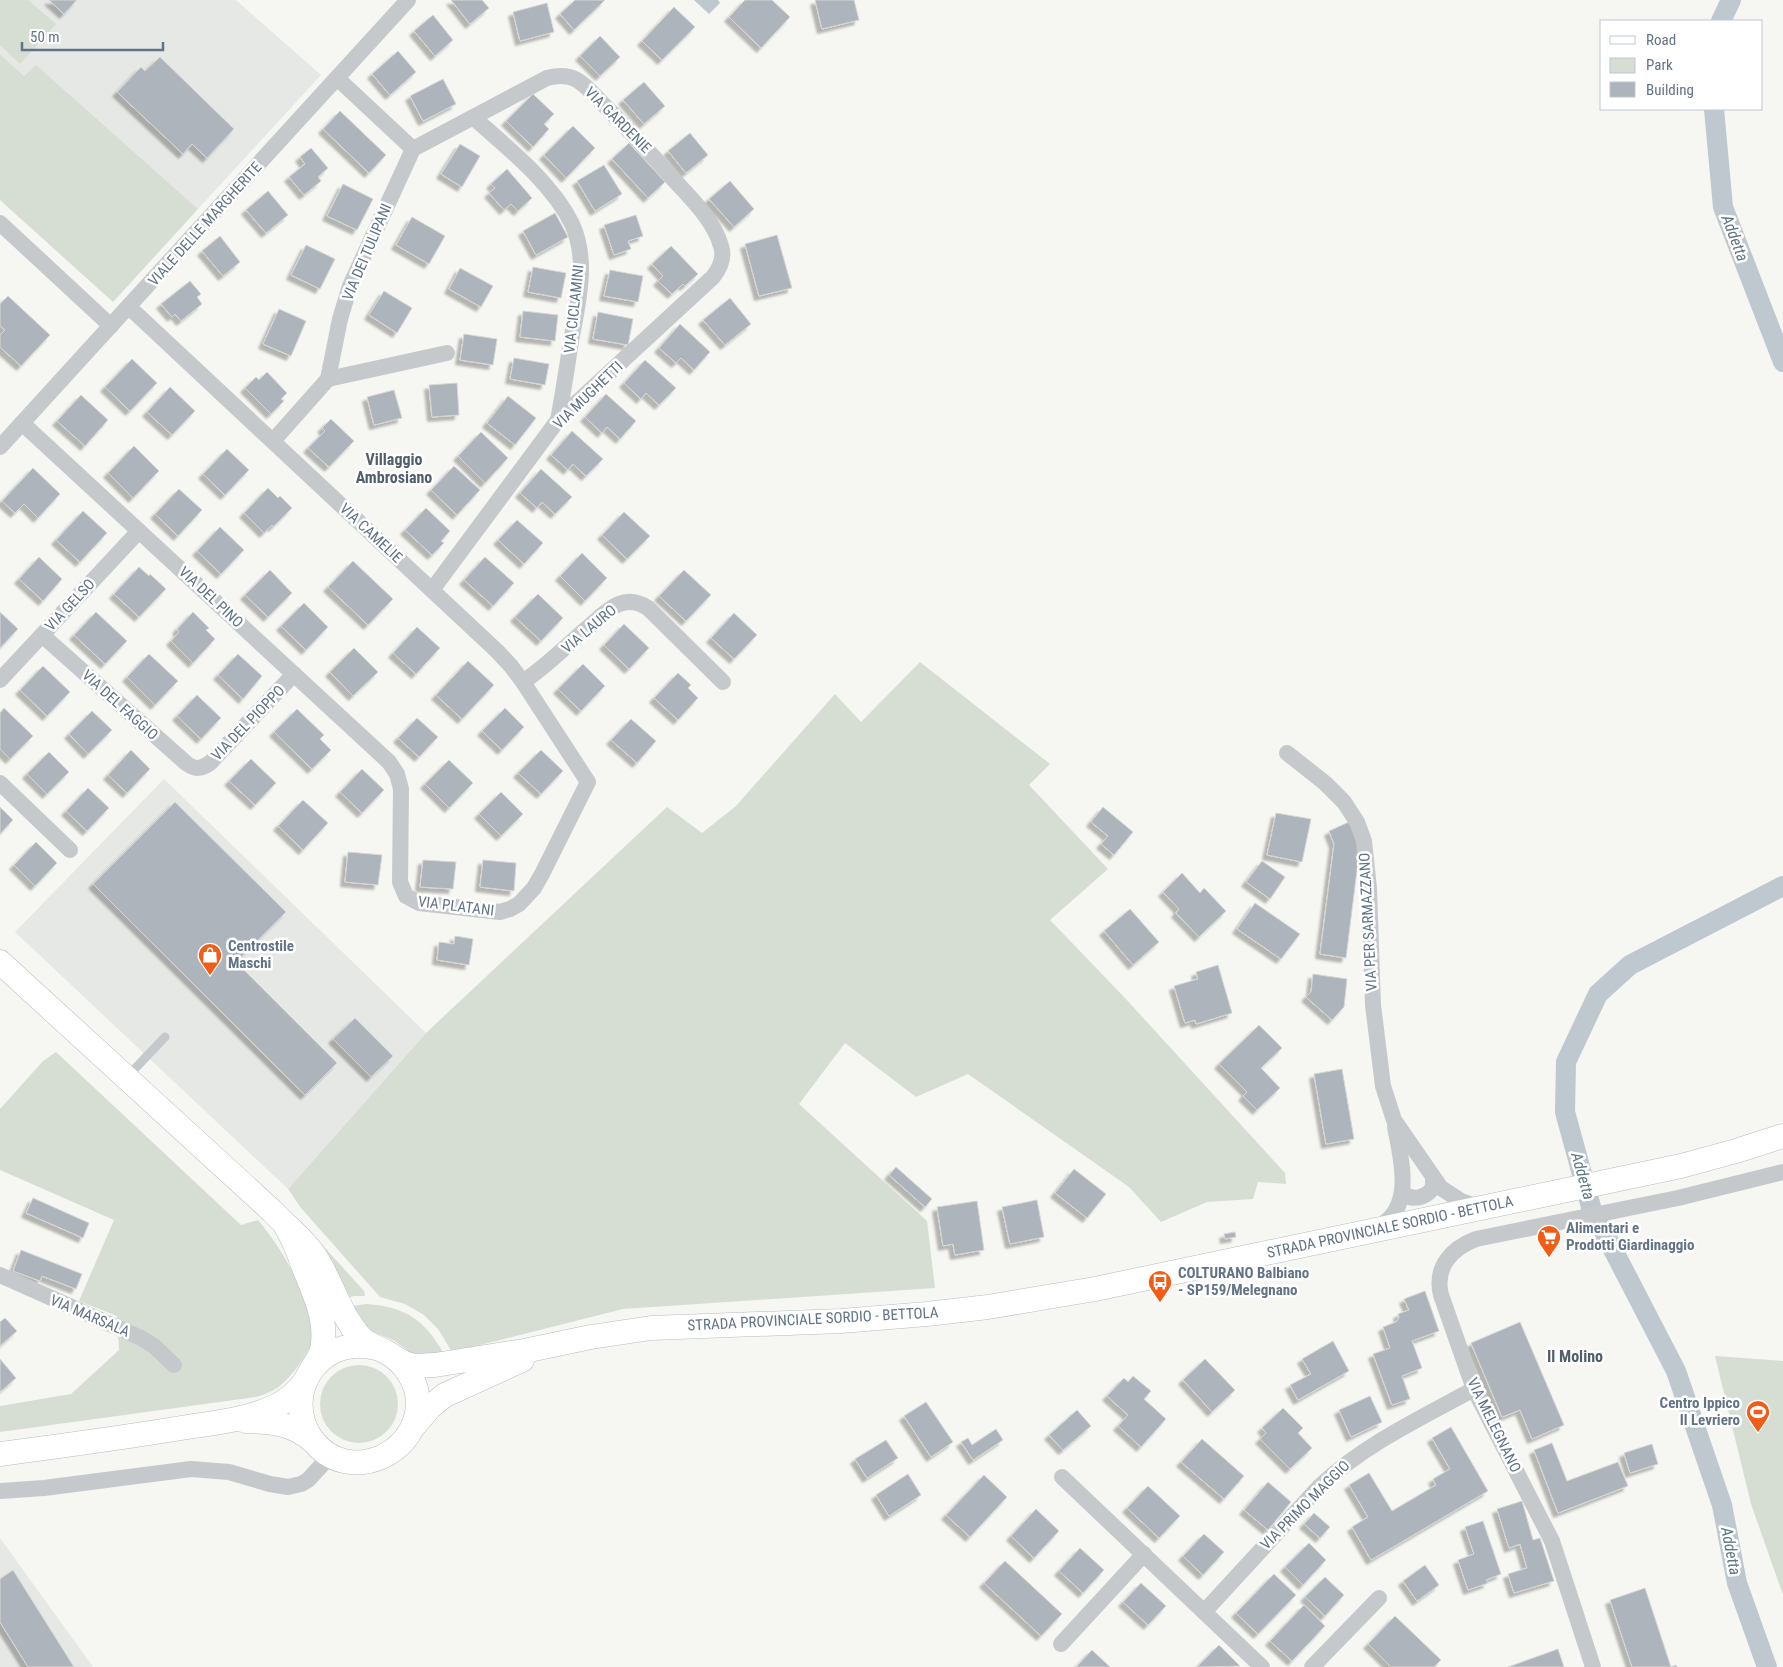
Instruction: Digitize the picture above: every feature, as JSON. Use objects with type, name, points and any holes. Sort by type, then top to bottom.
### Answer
[{"type":"street","name":"VIALE DELLE MARGHERITE","points":[[0,447],[408,0]]},
{"type":"street","name":"VIA GARDENIE","points":[[413,149],[548,78],[566,76],[584,86],[638,139],[694,201],[719,240],[722,248],[722,260]]},
{"type":"street","points":[[337,78],[413,149]]},
{"type":"street","name":"VIA CICLAMINI","points":[[474,118],[519,158],[544,185],[565,212],[576,235],[580,258],[579,289],[558,420]]},
{"type":"street","name":"VIA DEI TULIPANI","points":[[328,379],[340,319],[350,286],[413,149]]},
{"type":"street","points":[[0,223],[111,326]]},
{"type":"street","name":"VIA MUGHETTI","points":[[432,590],[558,420],[708,282],[717,272],[722,260]]},
{"type":"street","name":"VIA CAMELIE","points":[[129,306],[504,658],[523,682],[588,782]]},
{"type":"street","points":[[273,441],[328,379],[447,353]]},
{"type":"street","name":"VIA DEL PINO","points":[[22,423],[385,757],[397,774]]},
{"type":"street","name":"VIA GELSO","points":[[0,680],[139,531]]},
{"type":"street","name":"VIA LAURO","points":[[523,682],[613,607],[628,602],[640,603],[648,608],[722,682]]},
{"type":"street","name":"VIA DEL FAGGIO","points":[[42,635],[186,764],[194,768],[200,768]]},
{"type":"street","name":"VIA DEL PIOPPO","points":[[200,768],[210,763],[294,674]]},
{"type":"street","name":"VIA PER SARMAZZANO","points":[[1287,753],[1318,777],[1344,802],[1357,822],[1364,841],[1369,888],[1373,1005],[1383,1086],[1394,1120]]},
{"type":"street","name":"VIA PLATANI","points":[[397,774],[401,795],[400,882],[406,896],[419,903],[500,912],[519,904],[534,888],[588,782]]},
{"type":"street","points":[[0,783],[70,850]]},
{"type":"street","points":[[0,962],[127,1077],[284,1224],[318,1260],[339,1305],[352,1326],[365,1342],[386,1353],[409,1374],[417,1393],[417,1414],[408,1436],[396,1449],[375,1460],[352,1462],[323,1449],[296,1428],[282,1424],[253,1421],[217,1422]]},
{"type":"street","points":[[1394,1120],[1441,1188],[1453,1197],[1471,1205],[1484,1208]]},
{"type":"street","points":[[1373,1230],[1381,1226],[1397,1211],[1402,1192],[1402,1164],[1394,1120]]},
{"type":"street","name":"STRADA PROVINCIALE SORDIO - BETTOLA","points":[[386,1353],[409,1364],[424,1366],[553,1346],[591,1337],[651,1328],[841,1321],[981,1308],[1094,1289],[1640,1175],[1736,1151],[1783,1136]]},
{"type":"street","points":[[1402,1174],[1411,1165],[1420,1164],[1430,1173],[1433,1188],[1423,1197],[1408,1197],[1402,1192]]},
{"type":"street","name":"VIA MELEGNANO","points":[[1593,1667],[1552,1541],[1474,1389],[1439,1288],[1440,1271],[1452,1252],[1470,1241],[1648,1204],[1783,1172]]},
{"type":"street","points":[[284,1224],[295,1242],[314,1292],[322,1320],[323,1348],[320,1358],[309,1374],[302,1392],[301,1410],[306,1429],[323,1449]]},
{"type":"street","name":"VIA MARSALA","points":[[0,1275],[141,1338],[154,1346],[174,1365]]},
{"type":"street","points":[[0,1454],[217,1422],[274,1407],[292,1396],[322,1358],[340,1349],[357,1345],[386,1353]]},
{"type":"street","name":"STRADA PROVINCIALE SORDIO - BETTOLA","points":[[408,1436],[430,1407],[445,1395],[553,1346]]},
{"type":"street","name":"VIA PRIMO MAGGIO","points":[[1204,1612],[1336,1471],[1368,1447],[1474,1389]]},
{"type":"street","points":[[0,1491],[44,1488],[191,1469],[229,1472],[270,1484],[288,1487],[301,1484],[312,1477],[323,1449]]},
{"type":"street","points":[[1062,1477],[1262,1667]]},
{"type":"street","points":[[1061,1644],[1144,1554]]},
{"type":"street","points":[[1312,1667],[1379,1598]]},
{"type":"lane","points":[[127,1077],[165,1037]]},
{"type":"shaded area","points":[[0,0],[236,0],[321,75],[198,209],[36,66],[24,76],[0,54]]},
{"type":"shaded area","points":[[694,0],[718,0],[720,3],[709,14]]},
{"type":"shaded area","points":[[164,779],[426,1033],[288,1189],[15,932]]},
{"type":"shaded area","points":[[0,1538],[93,1667],[0,1667]]},
{"type":"green space","points":[[0,0],[28,0],[56,24],[20,64],[0,45]]},
{"type":"green space","points":[[0,54],[24,76],[36,65],[198,209],[113,302],[0,200]]},
{"type":"green space","points":[[920,662],[1050,764],[1029,785],[1108,869],[1050,920],[1125,998],[1285,1173],[1286,1184],[1258,1182],[1253,1199],[1207,1202],[1161,1222],[1129,1187],[968,1074],[916,1097],[845,1043],[799,1104],[927,1221],[935,1288],[623,1309],[452,1352],[438,1329],[424,1315],[405,1304],[380,1297],[301,1208],[288,1189],[426,1033],[667,807],[702,833],[736,806],[835,694],[861,722]]},
{"type":"green space","points":[[56,1052],[241,1225],[258,1220],[283,1255],[302,1293],[313,1333],[312,1341],[305,1356],[294,1372],[277,1388],[256,1397],[0,1432],[0,1406],[71,1394],[119,1350],[117,1316],[79,1301],[114,1220],[0,1170],[0,1109],[43,1061]]},
{"type":"green space","points":[[316,1238],[364,1291],[365,1296],[354,1296],[346,1299]]},
{"type":"green space","points":[[367,1304],[393,1308],[413,1317],[429,1332],[444,1354],[418,1355],[411,1353],[395,1341],[368,1330],[351,1306]]},
{"type":"green space","name":"Centro Ippico Il Levriero","points":[[1715,1356],[1783,1361],[1783,1595],[1751,1504]]},
{"type":"green space","points":[[351,1365],[367,1365],[381,1371],[392,1382],[398,1396],[398,1412],[392,1426],[381,1437],[367,1443],[351,1443],[337,1437],[326,1426],[320,1412],[320,1396],[326,1382],[337,1371]]},
{"type":"building","points":[[49,0],[77,0],[64,14]]},
{"type":"building","points":[[451,0],[482,0],[489,8],[470,24]]},
{"type":"building","points":[[575,0],[605,0],[574,30],[560,14]]},
{"type":"building","points":[[745,0],[772,0],[790,17],[761,48],[729,17]]},
{"type":"building","points":[[815,0],[854,0],[859,20],[822,29]]},
{"type":"building","points":[[547,3],[554,32],[520,41],[513,12]]},
{"type":"building","points":[[674,7],[695,27],[662,60],[642,41]]},
{"type":"building","points":[[433,15],[453,40],[435,56],[414,31]]},
{"type":"building","points":[[600,36],[620,57],[600,76],[580,56]]},
{"type":"building","points":[[398,51],[416,72],[390,95],[372,74]]},
{"type":"building","points":[[160,57],[234,129],[207,158],[192,144],[183,154],[117,92],[141,67],[145,71]]},
{"type":"building","points":[[443,79],[456,104],[423,121],[410,96]]},
{"type":"building","points":[[644,82],[665,106],[644,124],[623,100]]},
{"type":"building","points":[[533,94],[554,114],[544,124],[549,129],[533,147],[506,121]]},
{"type":"building","points":[[340,111],[386,155],[369,173],[323,129]]},
{"type":"building","points":[[573,126],[595,148],[566,178],[544,155]]},
{"type":"building","points":[[690,133],[708,155],[686,173],[668,151]]},
{"type":"building","points":[[629,143],[665,182],[648,198],[612,159]]},
{"type":"building","points":[[460,144],[480,156],[462,187],[441,174]]},
{"type":"building","points":[[311,148],[328,168],[318,177],[321,181],[304,195],[289,177],[305,164],[300,157]]},
{"type":"building","points":[[604,165],[622,194],[595,211],[577,181]]},
{"type":"building","points":[[507,169],[532,198],[518,211],[511,204],[504,210],[489,193],[495,188],[491,184]]},
{"type":"building","points":[[730,181],[754,209],[734,227],[709,199]]},
{"type":"building","points":[[343,184],[373,199],[357,230],[327,216]]},
{"type":"building","points":[[268,191],[288,215],[266,233],[246,210]]},
{"type":"building","points":[[555,213],[568,237],[536,255],[523,231]]},
{"type":"building","points":[[636,215],[643,236],[628,241],[631,249],[614,255],[604,225]]},
{"type":"building","points":[[412,217],[445,236],[429,264],[396,245]]},
{"type":"building","points":[[777,235],[792,288],[759,296],[745,244]]},
{"type":"building","points":[[220,236],[240,262],[223,276],[202,251]]},
{"type":"building","points":[[306,245],[335,259],[320,289],[291,275]]},
{"type":"building","points":[[671,246],[698,274],[685,286],[683,284],[672,294],[658,281],[663,276],[652,264]]},
{"type":"building","points":[[533,267],[566,273],[561,298],[528,292]]},
{"type":"building","points":[[460,268],[493,286],[481,307],[449,289]]},
{"type":"building","points":[[610,270],[643,276],[638,302],[604,296]]},
{"type":"building","points":[[190,281],[201,294],[197,297],[202,304],[181,321],[175,314],[172,317],[161,304]]},
{"type":"building","points":[[384,291],[412,308],[397,333],[369,315]]},
{"type":"building","points":[[8,296],[50,335],[21,366],[0,347],[0,335],[5,330],[0,326],[0,304]]},
{"type":"building","points":[[730,298],[751,324],[725,345],[703,320]]},
{"type":"building","points":[[279,309],[306,321],[291,356],[263,344]]},
{"type":"building","points":[[523,311],[558,315],[555,341],[520,337]]},
{"type":"building","points":[[598,312],[633,319],[628,345],[593,339]]},
{"type":"building","points":[[680,324],[710,352],[694,370],[681,358],[676,363],[659,348]]},
{"type":"building","points":[[464,334],[497,339],[493,365],[460,360]]},
{"type":"building","points":[[514,358],[549,364],[545,385],[510,379]]},
{"type":"building","points":[[132,359],[157,383],[130,411],[105,387]]},
{"type":"building","points":[[645,360],[676,388],[659,405],[646,393],[641,399],[624,383]]},
{"type":"building","points":[[267,372],[287,393],[281,399],[284,401],[271,414],[245,388],[256,377],[259,380]]},
{"type":"building","points":[[457,383],[459,415],[432,417],[429,385]]},
{"type":"building","points":[[170,387],[195,411],[172,435],[147,412]]},
{"type":"building","points":[[394,390],[402,418],[374,425],[367,397]]},
{"type":"building","points":[[606,394],[636,421],[620,439],[607,427],[602,433],[585,417]]},
{"type":"building","points":[[81,395],[108,420],[85,446],[57,421]]},
{"type":"building","points":[[508,396],[536,418],[515,445],[487,423]]},
{"type":"building","points":[[331,419],[354,441],[329,467],[308,448],[325,431],[322,428]]},
{"type":"building","points":[[572,431],[603,459],[586,476],[573,464],[568,470],[551,455]]},
{"type":"building","points":[[481,432],[508,458],[485,483],[458,456]]},
{"type":"building","points":[[134,446],[159,471],[133,498],[108,473]]},
{"type":"building","points":[[227,449],[249,470],[225,495],[203,474]]},
{"type":"building","points":[[454,466],[480,490],[457,515],[431,490]]},
{"type":"building","points":[[33,468],[60,494],[38,518],[24,504],[15,513],[2,501]]},
{"type":"building","points":[[541,469],[572,497],[555,514],[542,502],[537,508],[520,493]]},
{"type":"building","points":[[268,488],[278,498],[280,496],[292,508],[273,527],[272,525],[264,533],[244,513]]},
{"type":"building","points":[[179,489],[202,510],[178,536],[155,514]]},
{"type":"building","points":[[426,508],[450,531],[441,541],[444,543],[432,555],[405,530]]},
{"type":"building","points":[[83,511],[107,533],[80,562],[56,540]]},
{"type":"building","points":[[624,512],[650,536],[627,559],[602,535]]},
{"type":"building","points":[[517,520],[543,543],[524,564],[498,540]]},
{"type":"building","points":[[220,527],[244,550],[221,574],[197,551]]},
{"type":"building","points":[[582,553],[607,578],[585,601],[560,576]]},
{"type":"building","points":[[39,557],[62,579],[43,601],[19,579]]},
{"type":"building","points":[[485,557],[514,583],[493,606],[464,580]]},
{"type":"building","points":[[353,561],[393,599],[368,625],[328,587]]},
{"type":"building","points":[[139,567],[149,576],[150,574],[166,589],[139,617],[114,594]]},
{"type":"building","points":[[270,570],[292,593],[268,617],[245,595]]},
{"type":"building","points":[[684,570],[711,595],[686,621],[659,596]]},
{"type":"building","points":[[538,594],[563,618],[541,641],[515,617]]},
{"type":"building","points":[[304,603],[328,627],[306,650],[281,626]]},
{"type":"building","points":[[0,612],[18,629],[0,648]]},
{"type":"building","points":[[96,612],[127,641],[105,664],[74,635]]},
{"type":"building","points":[[193,612],[209,628],[206,630],[215,639],[193,663],[171,641],[179,632],[177,629]]},
{"type":"building","points":[[734,613],[757,635],[734,659],[711,638]]},
{"type":"building","points":[[624,624],[649,648],[629,669],[604,645]]},
{"type":"building","points":[[417,627],[440,648],[416,674],[393,653]]},
{"type":"building","points":[[354,648],[378,672],[353,696],[330,672]]},
{"type":"building","points":[[149,654],[178,681],[155,705],[127,677]]},
{"type":"building","points":[[238,654],[262,676],[243,699],[218,675]]},
{"type":"building","points":[[468,661],[494,685],[462,719],[436,695]]},
{"type":"building","points":[[583,664],[605,686],[581,711],[558,689]]},
{"type":"building","points":[[43,666],[70,692],[47,716],[20,690]]},
{"type":"building","points":[[678,673],[691,685],[688,688],[698,698],[678,720],[654,698]]},
{"type":"building","points":[[197,695],[221,718],[201,739],[177,716]]},
{"type":"building","points":[[4,708],[33,736],[10,759],[0,749],[0,713]]},
{"type":"building","points":[[505,708],[524,727],[502,750],[482,731]]},
{"type":"building","points":[[297,709],[324,735],[320,739],[331,750],[312,769],[274,732]]},
{"type":"building","points":[[92,711],[112,730],[88,754],[69,734]]},
{"type":"building","points":[[417,718],[438,737],[419,757],[398,738]]},
{"type":"building","points":[[631,719],[656,741],[637,763],[611,740]]},
{"type":"building","points":[[131,750],[150,769],[127,793],[108,775]]},
{"type":"building","points":[[541,750],[563,771],[541,794],[518,773]]},
{"type":"building","points":[[49,752],[69,772],[47,794],[27,774]]},
{"type":"building","points":[[251,759],[276,783],[255,805],[229,781]]},
{"type":"building","points":[[449,760],[473,783],[449,808],[425,784]]},
{"type":"building","points":[[362,769],[384,790],[362,813],[340,792]]},
{"type":"building","points":[[88,788],[109,808],[87,831],[66,811]]},
{"type":"building","points":[[501,792],[523,814],[501,836],[479,814]]},
{"type":"building","points":[[303,800],[328,823],[303,850],[278,826]]},
{"type":"building","points":[[175,802],[286,912],[236,962],[337,1063],[305,1095],[93,884]]},
{"type":"building","points":[[0,807],[13,820],[0,834]]},
{"type":"building","points":[[1103,807],[1133,832],[1114,855],[1101,844],[1108,836],[1091,822]]},
{"type":"building","points":[[1276,813],[1311,819],[1302,862],[1267,855]]},
{"type":"building","points":[[1349,822],[1360,846],[1346,958],[1320,954],[1334,844],[1329,831]]},
{"type":"building","points":[[36,842],[57,863],[35,886],[14,865]]},
{"type":"building","points":[[348,852],[382,855],[378,885],[345,882]]},
{"type":"building","points":[[423,860],[456,862],[453,889],[420,887]]},
{"type":"building","points":[[483,860],[516,863],[514,891],[480,887]]},
{"type":"building","points":[[1262,861],[1285,877],[1270,899],[1246,882]]},
{"type":"building","points":[[1182,873],[1200,893],[1204,888],[1226,911],[1199,937],[1176,913],[1179,909],[1163,892]]},
{"type":"building","points":[[1255,903],[1300,934],[1281,959],[1237,929]]},
{"type":"building","points":[[1130,909],[1159,942],[1133,965],[1104,931]]},
{"type":"building","points":[[455,936],[473,939],[469,965],[437,960],[439,942],[454,944]]},
{"type":"building","points":[[1218,965],[1232,1013],[1196,1024],[1195,1020],[1185,1023],[1174,986],[1198,979],[1196,972]]},
{"type":"building","points":[[1313,974],[1347,979],[1344,1007],[1332,1020],[1306,997],[1311,992]]},
{"type":"building","points":[[355,1018],[393,1056],[371,1077],[333,1039]]},
{"type":"building","points":[[1259,1025],[1282,1048],[1261,1068],[1280,1088],[1257,1110],[1243,1096],[1247,1092],[1219,1064]]},
{"type":"building","points":[[1342,1069],[1354,1139],[1326,1144],[1314,1074]]},
{"type":"building","points":[[896,1167],[932,1199],[925,1207],[889,1175]]},
{"type":"building","points":[[1074,1169],[1106,1194],[1087,1218],[1055,1193]]},
{"type":"building","points":[[33,1198],[89,1223],[83,1238],[26,1213]]},
{"type":"building","points":[[1037,1200],[1044,1237],[1010,1244],[1002,1207]]},
{"type":"building","points":[[977,1201],[984,1250],[955,1255],[953,1244],[943,1246],[937,1207]]},
{"type":"building","points":[[1235,1232],[1236,1237],[1225,1239],[1224,1234]]},
{"type":"building","points":[[21,1250],[82,1274],[76,1289],[42,1276],[40,1281],[13,1271]]},
{"type":"building","points":[[1425,1291],[1439,1331],[1412,1341],[1422,1368],[1402,1376],[1410,1399],[1392,1405],[1373,1354],[1390,1348],[1383,1327],[1396,1322],[1399,1318],[1398,1314],[1409,1310],[1404,1299]]},
{"type":"building","points":[[5,1318],[17,1331],[0,1346],[0,1322]]},
{"type":"building","points":[[1520,1322],[1564,1425],[1532,1439],[1520,1410],[1502,1417],[1471,1343]]},
{"type":"building","points":[[1333,1341],[1349,1371],[1298,1400],[1290,1385],[1311,1374],[1302,1359]]},
{"type":"building","points":[[0,1359],[16,1378],[0,1392]]},
{"type":"building","points":[[1205,1359],[1235,1390],[1212,1412],[1183,1380]]},
{"type":"building","points":[[1133,1376],[1151,1391],[1144,1399],[1166,1419],[1141,1447],[1118,1426],[1128,1415],[1107,1396],[1124,1378],[1128,1382]]},
{"type":"building","points":[[1370,1396],[1382,1422],[1351,1437],[1339,1410]]},
{"type":"building","points":[[926,1402],[953,1442],[931,1457],[904,1416]]},
{"type":"building","points":[[1283,1408],[1303,1428],[1298,1433],[1312,1448],[1290,1469],[1260,1439],[1266,1433],[1262,1428]]},
{"type":"building","points":[[1077,1410],[1091,1426],[1063,1450],[1049,1435]]},
{"type":"building","points":[[1451,1427],[1488,1491],[1371,1560],[1352,1527],[1368,1517],[1349,1485],[1369,1473],[1392,1511],[1436,1485],[1433,1479],[1450,1469],[1432,1438]]},
{"type":"building","points":[[996,1429],[1003,1440],[973,1460],[961,1442],[968,1438],[972,1445]]},
{"type":"building","points":[[1202,1439],[1244,1476],[1224,1499],[1181,1462]]},
{"type":"building","points":[[886,1440],[898,1458],[867,1478],[855,1459]]},
{"type":"building","points":[[1552,1443],[1567,1481],[1618,1462],[1628,1486],[1558,1513],[1534,1450]]},
{"type":"building","points":[[1652,1444],[1658,1464],[1630,1473],[1624,1453]]},
{"type":"building","points":[[908,1474],[921,1495],[889,1516],[876,1495]]},
{"type":"building","points":[[984,1475],[1007,1497],[970,1537],[946,1515]]},
{"type":"building","points":[[1268,1482],[1291,1502],[1268,1530],[1244,1510]]},
{"type":"building","points":[[1148,1486],[1180,1516],[1159,1538],[1127,1508]]},
{"type":"building","points":[[1522,1501],[1533,1540],[1540,1538],[1554,1581],[1514,1593],[1508,1574],[1527,1568],[1520,1544],[1509,1548],[1497,1509]]},
{"type":"building","points":[[1036,1509],[1059,1531],[1034,1558],[1011,1536]]},
{"type":"building","points":[[1314,1513],[1330,1527],[1320,1538],[1304,1524]]},
{"type":"building","points":[[1483,1521],[1501,1574],[1486,1580],[1488,1583],[1468,1590],[1458,1560],[1474,1554],[1465,1527]]},
{"type":"building","points":[[1204,1534],[1224,1552],[1203,1575],[1183,1556]]},
{"type":"building","points":[[1309,1543],[1326,1560],[1303,1585],[1285,1567]]},
{"type":"building","points":[[1080,1548],[1104,1570],[1083,1593],[1059,1571]]},
{"type":"building","points":[[1005,1561],[1062,1614],[1041,1636],[984,1583]]},
{"type":"building","points":[[1425,1565],[1439,1585],[1417,1601],[1403,1581]]},
{"type":"building","points":[[13,1570],[74,1667],[28,1667],[0,1622],[0,1579]]},
{"type":"building","points":[[1274,1574],[1296,1595],[1258,1634],[1236,1613]]},
{"type":"building","points":[[1325,1577],[1344,1595],[1325,1616],[1305,1597]]},
{"type":"building","points":[[1141,1583],[1166,1606],[1148,1625],[1123,1602]]},
{"type":"building","points":[[1645,1588],[1671,1667],[1632,1667],[1610,1600]]},
{"type":"building","points":[[1304,1605],[1325,1626],[1292,1661],[1270,1641]]},
{"type":"building","points":[[1395,1616],[1441,1660],[1434,1667],[1391,1667],[1368,1644]]},
{"type":"building","points":[[1219,1645],[1240,1666],[1197,1667]]},
{"type":"building","points":[[1558,1649],[1564,1667],[1508,1667]]},
{"type":"building","points":[[1092,1650],[1110,1667],[1076,1667]]},
{"type":"waterway","name":"Addetta","points":[[1721,20],[1731,0]]},
{"type":"waterway","name":"Addetta","points":[[1714,110],[1723,207],[1783,362]]},
{"type":"waterway","name":"Addetta","points":[[1767,1667],[1737,1583],[1722,1505],[1676,1371],[1591,1207],[1565,1112],[1566,1062],[1598,994],[1630,965],[1783,886]]},
{"type":"place","name":"Centrostile Maschi","points":[[210,976]]},
{"type":"place","name":"Alimentari e Prodotti Giardinaggio","points":[[1549,1258]]},
{"type":"place","name":"COLTURANO Balbiano - SP159/Melegnano","points":[[1160,1303]]},
{"type":"place","name":"Centro Ippico Il Levriero","points":[[1758,1433]]},
{"type":"district","name":"Villaggio Ambrosiano","points":[[394,468]]},
{"type":"district","name":"Il Molino","points":[[1575,1356]]}]
